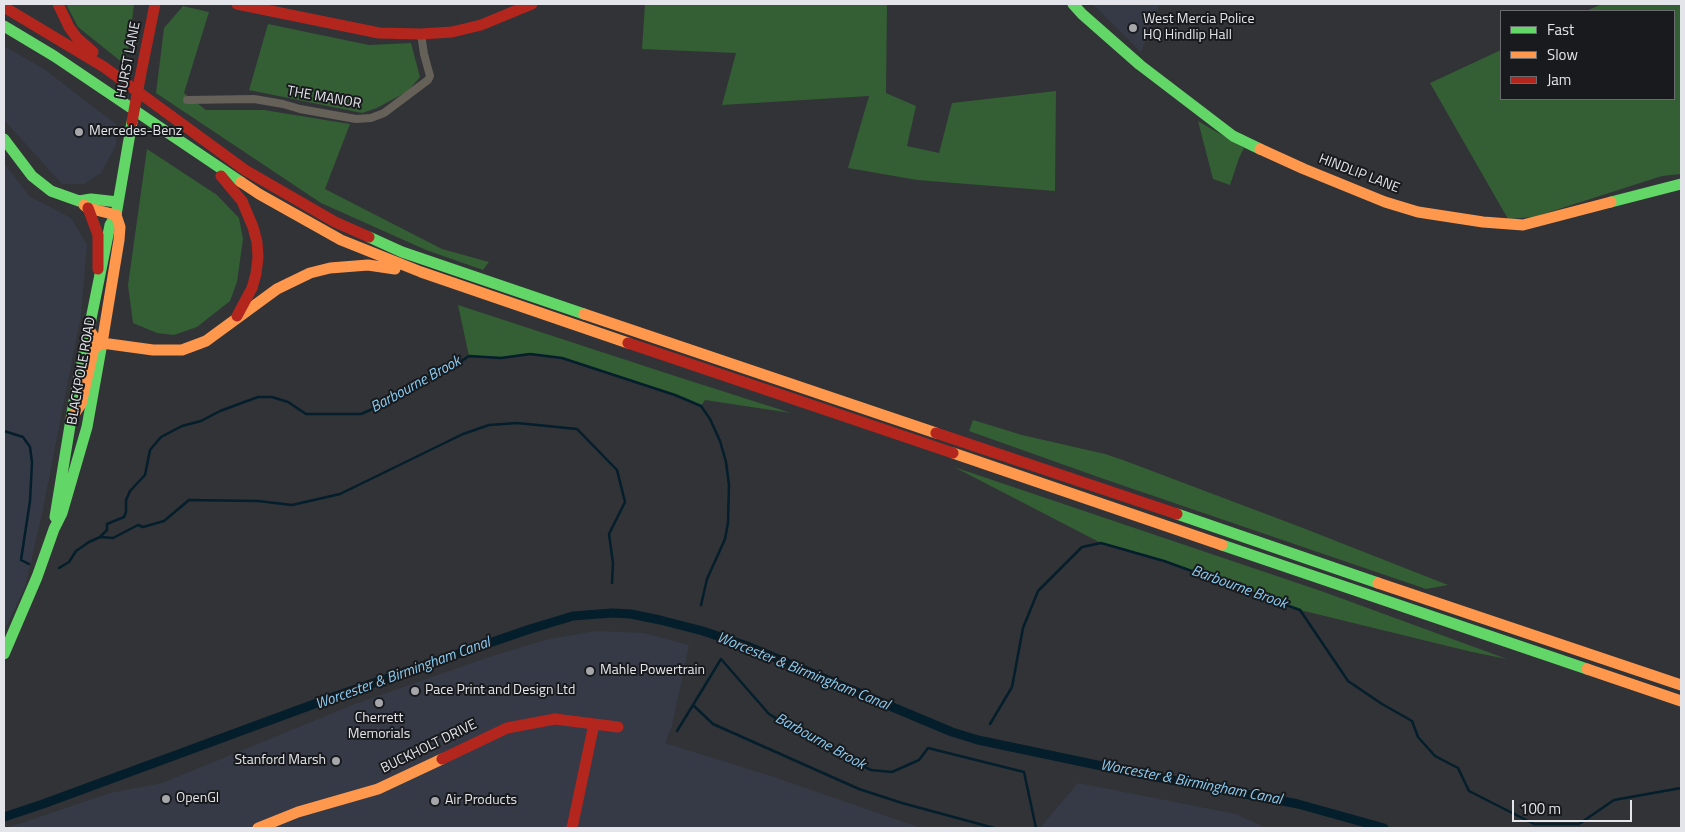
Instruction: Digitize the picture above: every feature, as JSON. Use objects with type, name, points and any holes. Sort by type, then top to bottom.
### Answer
[{"type":"main road","points":[[58,4],[69,27],[77,38],[92,51],[104,67]]},
{"type":"main road","name":"HURST LANE","points":[[132,122],[155,4]]},
{"type":"main road","points":[[237,4],[379,33],[421,34],[452,32],[481,25],[507,16],[532,4]]},
{"type":"main road","name":"HINDLIP LANE","points":[[1074,4],[1082,14],[1140,65],[1233,136],[1304,169],[1385,202],[1418,212],[1523,226],[1681,184]]},
{"type":"main road","points":[[4,7],[104,67],[245,170],[335,222],[402,252],[1681,685]]},
{"type":"main road","points":[[4,26],[54,56],[259,194],[326,232],[372,253],[422,272],[1681,701]]},
{"type":"main road","name":"BLACKPOLE ROAD","points":[[54,529],[55,512],[89,329],[110,225],[116,215],[132,122]]},
{"type":"main road","points":[[4,139],[38,182],[58,194],[116,215]]},
{"type":"main road","points":[[210,162],[242,201],[257,242],[257,266],[252,288],[232,323]]},
{"type":"main road","points":[[83,204],[91,200],[118,202]]},
{"type":"main road","points":[[83,204],[98,235],[97,265],[100,276]]},
{"type":"main road","name":"BLACKPOLE ROAD","points":[[4,654],[38,577],[54,529],[62,513],[87,427],[113,284],[120,226],[116,215]]},
{"type":"main road","points":[[89,329],[95,339],[102,343],[153,350],[182,350],[206,341],[277,289],[310,273],[330,268],[368,265],[422,272]]},
{"type":"main road","points":[[72,418],[81,404],[94,348],[102,343]]},
{"type":"main road","name":"BUCKHOLT DRIVE","points":[[258,828],[298,812],[353,798],[378,788],[507,728],[555,718],[618,727]]},
{"type":"main road","points":[[572,828],[594,724]]},
{"type":"street","name":"THE MANOR","points":[[187,100],[254,99],[356,119],[371,118],[384,113],[428,80],[430,76],[421,34]]},
{"type":"shaded area","name":"West Mercia Police HQ Hindlip Hall","points":[[1092,4],[1160,4],[1141,52]]},
{"type":"shaded area","points":[[4,46],[44,69],[117,125],[116,145],[101,173],[84,184],[62,184],[4,120]]},
{"type":"shaded area","points":[[4,163],[29,196],[71,218],[87,245],[81,315],[42,514],[25,587],[4,631]]},
{"type":"shaded area","points":[[596,631],[644,633],[689,645],[672,726],[665,743],[774,777],[921,828],[7,828],[110,793],[162,783],[355,704],[492,656],[549,639]]},
{"type":"shaded area","points":[[1078,783],[1236,814],[1266,828],[1040,828]]},
{"type":"green space","points":[[66,4],[134,4],[129,46],[124,64],[78,27]]},
{"type":"green space","points":[[645,4],[887,4],[886,93],[916,106],[907,146],[939,153],[952,103],[1056,91],[1055,191],[917,180],[848,168],[869,96],[722,105],[736,53],[642,49]]},
{"type":"green space","points":[[1602,4],[1681,4],[1681,174],[1662,176],[1534,217],[1508,219],[1430,83],[1500,50],[1500,100],[1675,100],[1675,10],[1588,10]]},
{"type":"green space","points":[[183,6],[209,12],[184,93],[206,110],[264,110],[350,124],[325,189],[442,249],[489,262],[483,270],[426,250],[321,203],[156,93],[164,28]]},
{"type":"green space","points":[[268,24],[369,45],[411,43],[420,77],[408,91],[377,108],[362,113],[249,90]]},
{"type":"green space","points":[[1198,121],[1244,148],[1230,185],[1213,179]]},
{"type":"green space","points":[[147,149],[217,195],[239,218],[243,239],[237,282],[230,301],[197,327],[174,335],[157,333],[133,323],[128,285]]},
{"type":"green space","points":[[458,305],[791,413],[705,400],[701,406],[675,395],[562,358],[530,354],[501,358],[469,356]]},
{"type":"green space","points":[[973,420],[1022,435],[1123,460],[1448,585],[1426,589],[1101,478],[969,431]]},
{"type":"green space","points":[[954,467],[1324,592],[1507,659],[1300,610],[1164,561],[1101,543]]},
{"type":"waterway","name":"Barbourne Brook","points":[[59,568],[69,562],[76,551],[100,537],[107,530],[107,524],[124,517],[126,500],[130,491],[145,475],[150,450],[161,437],[182,426],[201,421],[220,411],[258,397],[272,397],[288,402],[306,414],[361,414],[395,399],[413,385],[427,379],[439,369],[457,364],[469,356],[501,358],[530,354],[562,358],[675,395],[701,406],[710,419],[720,441],[726,462],[729,485],[728,523],[725,539],[707,579],[701,605]]},
{"type":"waterway","points":[[100,537],[113,538],[138,525],[143,527],[164,521],[189,500],[258,501],[292,505],[340,494],[463,434],[489,425],[517,423],[577,429],[617,470],[625,502],[609,534],[613,563],[612,583]]},
{"type":"waterway","name":"Barbourne Brook","points":[[4,431],[23,437],[30,447],[32,462],[30,501],[21,560],[29,564]]},
{"type":"waterway","name":"Barbourne Brook","points":[[990,724],[1012,687],[1023,628],[1038,591],[1082,547],[1101,543],[1164,561],[1300,610],[1348,681],[1412,721],[1418,737],[1435,756],[1458,768],[1469,791],[1534,824],[1579,824],[1614,800],[1681,788]]},
{"type":"waterway","name":"Worcester & Birmingham Canal","points":[[4,817],[336,696],[530,629],[573,616],[612,613],[631,614],[660,620],[703,631],[747,646],[952,732],[978,740],[1135,773],[1298,804],[1384,828]]},
{"type":"waterway","name":"Barbourne Brook","points":[[994,828],[902,803],[859,789],[713,724],[693,705],[721,659],[769,714],[827,749],[871,770],[892,772],[919,760],[928,748],[1024,772],[1036,828]]},
{"type":"waterway","points":[[677,731],[693,705]]},
{"type":"traffic: fast","points":[[1073,4],[1140,65],[1233,136],[1260,149]]},
{"type":"traffic: fast","points":[[4,26],[54,56],[241,182]]},
{"type":"traffic: fast","points":[[89,329],[110,225],[116,215],[132,122]]},
{"type":"traffic: fast","points":[[4,139],[32,176],[51,191],[79,201],[91,199],[118,202]]},
{"type":"traffic: fast","points":[[1611,202],[1681,184]]},
{"type":"traffic: fast","points":[[369,237],[402,252],[584,314]]},
{"type":"traffic: fast","points":[[55,517],[74,401],[89,329]]},
{"type":"traffic: fast","points":[[4,654],[62,513],[87,427],[102,343]]},
{"type":"traffic: fast","points":[[1177,514],[1378,583]]},
{"type":"traffic: fast","points":[[1222,545],[1587,669]]},
{"type":"traffic: slow","points":[[1260,149],[1385,202],[1418,212],[1483,222],[1523,225],[1611,202]]},
{"type":"traffic: slow","points":[[241,182],[341,240],[421,272],[628,343]]},
{"type":"traffic: slow","points":[[84,205],[88,208],[116,215]]},
{"type":"traffic: slow","points":[[102,343],[119,240],[120,227],[116,215]]},
{"type":"traffic: slow","points":[[89,329],[95,339],[102,343],[153,350],[182,350],[206,341],[277,289],[310,273],[330,268],[368,265],[395,269]]},
{"type":"traffic: slow","points":[[584,314],[936,433]]},
{"type":"traffic: slow","points":[[71,419],[81,404],[94,348],[102,343]]},
{"type":"traffic: slow","points":[[953,453],[1222,545]]},
{"type":"traffic: slow","points":[[1378,583],[1681,685]]},
{"type":"traffic: slow","points":[[1587,669],[1681,701]]},
{"type":"traffic: slow","points":[[258,828],[298,812],[378,789],[442,759]]},
{"type":"traffic: jam","points":[[58,4],[69,27],[77,38],[93,52]]},
{"type":"traffic: jam","points":[[140,78],[155,4]]},
{"type":"traffic: jam","points":[[237,4],[379,33],[421,34],[452,32],[481,25],[532,4]]},
{"type":"traffic: jam","points":[[4,7],[104,67],[245,170],[335,222],[369,237]]},
{"type":"traffic: jam","points":[[132,122],[140,78]]},
{"type":"traffic: jam","points":[[221,176],[242,201],[257,242],[256,274],[252,288],[237,316]]},
{"type":"traffic: jam","points":[[88,208],[98,235],[98,269]]},
{"type":"traffic: jam","points":[[628,343],[953,453]]},
{"type":"traffic: jam","points":[[936,433],[1177,514]]},
{"type":"traffic: jam","points":[[442,759],[507,728],[555,719],[618,727]]},
{"type":"traffic: jam","points":[[572,828],[594,724]]},
{"type":"place","name":"West Mercia Police HQ Hindlip Hall","points":[[1133,28]]},
{"type":"place","name":"Mercedes-Benz","points":[[79,132]]},
{"type":"place","name":"Mahle Powertrain","points":[[590,671]]},
{"type":"place","name":"Pace Print and Design Ltd","points":[[415,691]]},
{"type":"place","name":"Cherrett Memorials","points":[[379,703]]},
{"type":"place","name":"Stanford Marsh","points":[[336,761]]},
{"type":"place","name":"OpenGI","points":[[166,799]]},
{"type":"place","name":"Air Products","points":[[435,801]]}]
